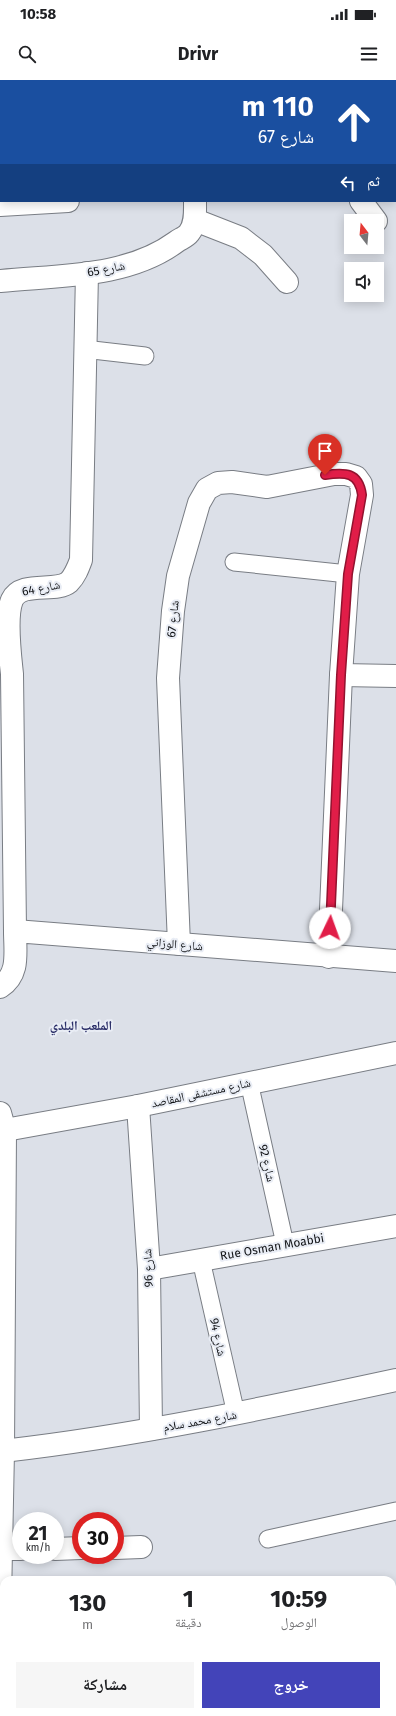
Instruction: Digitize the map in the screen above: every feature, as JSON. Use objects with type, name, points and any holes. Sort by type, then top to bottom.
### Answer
[{"type":"street","points":[[0,205],[51,202]]},
{"type":"street","name":"شارع 65","points":[[0,281],[86,273],[119,268],[169,248],[188,233],[195,210],[241,238],[263,255],[287,282]]},
{"type":"street","name":"شارع 64","points":[[15,932],[12,674],[9,618],[12,601],[16,594],[31,588],[50,587],[67,583],[76,574],[81,560],[86,273]]},
{"type":"street","points":[[84,349],[146,356]]},
{"type":"street","name":"شارع 67","points":[[178,944],[168,678],[173,611],[178,576],[198,503],[207,489],[218,483],[232,482],[267,487],[334,474],[346,474],[356,477],[361,484],[362,495],[348,574],[341,675],[329,957]]},
{"type":"street","points":[[234,562],[348,574]]},
{"type":"street","points":[[341,675],[396,676]]},
{"type":"street","points":[[0,987],[8,982],[14,971],[15,932]]},
{"type":"street","name":"شارع الوزاني","points":[[15,932],[396,961]]},
{"type":"street","name":"شارع مستشفى المقاصد","points":[[2,1125],[138,1106],[396,1053]]},
{"type":"street","name":"شارع 92","points":[[249,1082],[286,1244]]},
{"type":"street","name":"شارع 96","points":[[138,1106],[149,1269],[151,1429]]},
{"type":"street","points":[[0,1600],[3,1451],[2,1125]]},
{"type":"street","name":"Rue Osman Moabbi","points":[[149,1269],[396,1226]]},
{"type":"street","name":"شارع 94","points":[[201,1260],[236,1414]]},
{"type":"street","name":"شارع محمد سلام","points":[[3,1451],[72,1443],[236,1414],[396,1380]]},
{"type":"street","points":[[268,1539],[396,1511]]},
{"type":"street","points":[[124,1548],[141,1547]]},
{"type":"street","points":[[0,1549],[12,1549]]},
{"type":"district","name":"الملعب البلدي","points":[[81,1025]]},
{"type":"route","points":[[325,475],[346,474],[356,477],[361,484],[362,495],[348,574],[341,675],[330,928]]}]
